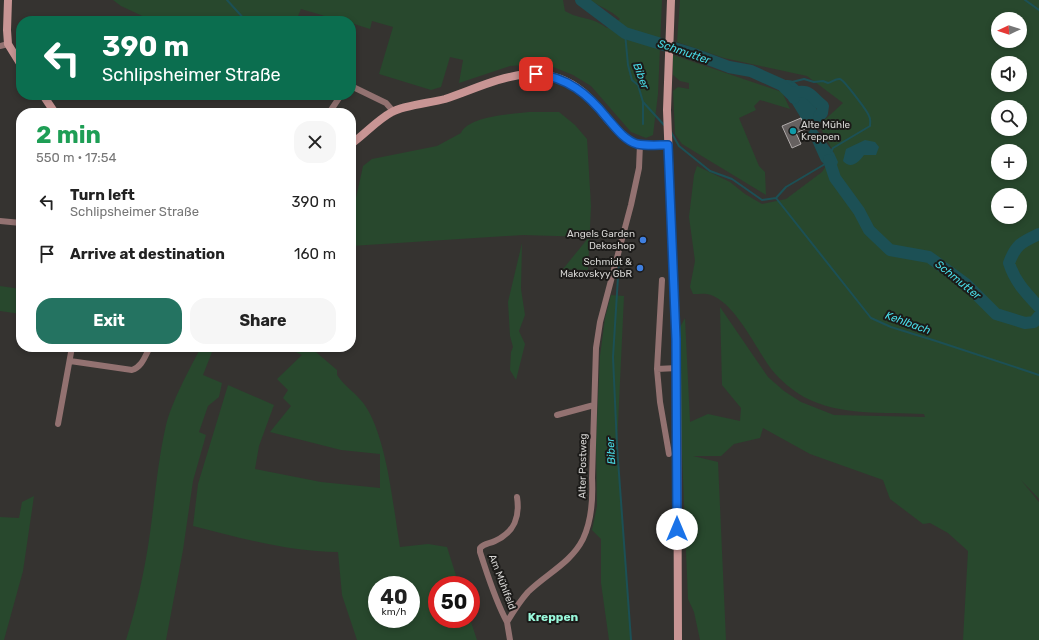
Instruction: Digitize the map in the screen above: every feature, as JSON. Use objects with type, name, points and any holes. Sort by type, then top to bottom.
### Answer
[{"type":"main road","points":[[8,0],[7,30],[4,45],[10,49],[16,58]]},
{"type":"main road","points":[[671,0],[667,110],[677,368],[678,640]]},
{"type":"main road","points":[[356,140],[393,111],[444,99],[506,76],[524,74],[544,75],[567,82],[582,91],[623,135],[640,144],[668,143]]},
{"type":"street","points":[[356,88],[386,103],[393,111]]},
{"type":"street","name":"Alter Postweg","points":[[507,622],[528,592],[569,557],[583,539],[589,519],[593,499],[596,348],[600,322],[631,205],[639,168],[640,144]]},
{"type":"street","points":[[0,221],[16,223]]},
{"type":"street","points":[[662,280],[657,368],[660,402],[669,454]]},
{"type":"street","points":[[58,424],[71,352]]},
{"type":"street","points":[[70,361],[132,370],[141,364],[147,352]]},
{"type":"street","points":[[657,368],[677,368]]},
{"type":"street","points":[[557,415],[594,405]]},
{"type":"street","name":"Am Mühlfeld","points":[[507,622],[491,584],[480,548],[483,545],[494,542],[510,531],[516,521],[519,509],[516,497]]},
{"type":"street","points":[[507,622],[510,640]]},
{"type":"green space","points":[[113,0],[563,0],[565,11],[601,24],[607,28],[620,19],[613,13],[590,0],[662,0],[658,94],[653,135],[646,138],[631,132],[591,86],[573,75],[553,67],[540,64],[510,66],[459,83],[463,60],[450,57],[441,87],[431,90],[379,74],[393,27],[372,21],[370,29],[356,25],[356,16],[325,16],[301,9],[298,16],[142,16],[121,6]]},
{"type":"green space","points":[[680,0],[1039,0],[1039,499],[1021,480],[1039,502],[1039,640],[963,640],[968,551],[948,533],[930,523],[923,524],[890,499],[883,480],[810,454],[763,428],[760,438],[734,444],[721,456],[693,456],[718,462],[726,640],[700,640],[694,612],[688,599],[680,406],[679,329],[685,318],[690,422],[708,414],[740,421],[741,408],[722,385],[720,307],[768,377],[784,391],[801,402],[834,415],[925,417],[924,414],[878,413],[847,410],[818,403],[804,397],[786,385],[772,370],[745,328],[729,308],[720,300],[711,295],[693,294],[690,287],[695,261],[689,217],[694,175],[697,166],[730,182],[745,194],[762,204],[786,199],[822,172],[834,153],[819,125],[843,103],[807,76],[724,58],[677,42]]},
{"type":"green space","points":[[673,55],[782,92],[790,109],[760,100],[754,106],[756,110],[739,118],[759,166],[765,172],[766,195],[682,144],[675,134],[673,91],[678,87],[689,89],[689,83],[680,81],[673,75]]},
{"type":"green space","points":[[529,112],[559,112],[575,125],[587,139],[591,206],[588,270],[563,269],[589,237],[523,235],[356,246],[356,198],[363,166],[372,159],[437,146],[461,133],[465,127],[472,123],[481,119]]},
{"type":"green space","points":[[522,243],[521,289],[525,315],[519,331],[525,344],[516,380],[510,370],[511,352],[513,347],[510,336],[508,302]]},
{"type":"green space","points":[[0,286],[16,288],[16,313],[0,311]]},
{"type":"green space","points":[[611,295],[624,296],[617,446],[631,640],[609,640],[601,583],[601,539],[592,530],[597,506],[596,442],[600,356],[605,318]]},
{"type":"green space","points":[[198,352],[212,352],[203,375],[222,383],[219,397],[208,406],[199,432],[206,435],[193,481],[183,550],[166,640],[126,640],[146,560],[163,438],[169,416],[186,375]]},
{"type":"green space","points":[[296,352],[316,352],[337,370],[337,375],[340,379],[364,404],[372,418],[384,453],[400,547],[428,544],[447,547],[456,576],[428,576],[428,628],[473,628],[477,640],[357,640],[342,595],[338,552],[301,550],[283,547],[247,540],[193,526],[198,484],[228,385],[274,405],[259,446],[255,469],[321,482],[380,488],[380,454],[341,450],[270,432],[291,406],[283,398],[288,390],[277,379],[302,355]]},
{"type":"green space","points":[[34,496],[23,571],[4,640],[0,640],[0,517],[19,518],[22,502]]},
{"type":"water","points":[[785,80],[792,81],[806,93],[817,109],[818,118],[813,123],[811,120],[813,125],[834,153],[838,162],[834,174],[821,161],[808,132],[810,131],[807,123],[804,123],[781,88],[782,82]]},
{"type":"water","points":[[865,140],[875,142],[879,147],[876,155],[864,155],[855,164],[846,164],[843,161],[846,149]]},
{"type":"building","name":"Alte Mühle Kreppen","points":[[801,118],[805,129],[796,133],[801,144],[792,148],[782,126]]},
{"type":"waterway","points":[[227,0],[241,16]]},
{"type":"waterway","name":"Schmutter","points":[[581,0],[625,33],[697,55],[729,67],[751,71],[782,85],[792,95]]},
{"type":"waterway","points":[[1025,0],[1039,10]]},
{"type":"waterway","name":"Biber","points":[[625,33],[628,65],[632,80],[638,85],[643,102],[643,124]]},
{"type":"waterway","points":[[792,82],[804,79],[814,82],[823,81],[828,83],[840,79],[851,90],[868,113],[870,118],[870,126],[833,148],[831,152]]},
{"type":"waterway","name":"Schmutter","points":[[794,98],[791,93],[807,92],[810,94],[823,106],[822,113],[819,116]]},
{"type":"waterway","name":"Kehlbach","points":[[643,102],[665,126]]},
{"type":"waterway","name":"Kehlbach","points":[[671,132],[679,146],[710,171],[732,179],[762,200],[776,198],[871,318],[891,327],[1039,375]]},
{"type":"waterway","name":"Schmutter","points":[[829,160],[835,178],[859,211],[869,230],[890,250],[929,257],[966,284],[996,314],[1025,323],[1034,322],[1039,316]]},
{"type":"waterway","name":"Kehlbach","points":[[776,198],[786,187],[825,164]]},
{"type":"waterway","name":"Schmutter","points":[[1039,234],[1020,244],[1009,263],[1018,282],[1039,307]]},
{"type":"waterway","name":"Biber","points":[[619,261],[613,357],[617,446],[631,640]]},
{"type":"place","name":"Alte Mühle Kreppen","points":[[793,131]]},
{"type":"place","name":"Angels Garden Dekoshop","points":[[643,240]]},
{"type":"place","name":"Schmidt & Makovskyy GbR","points":[[640,268]]},
{"type":"district","name":"Kreppen","points":[[553,617]]},
{"type":"route","points":[[536,74],[555,77],[582,91],[614,126],[631,141],[640,144],[668,145],[677,368],[677,529]]}]
